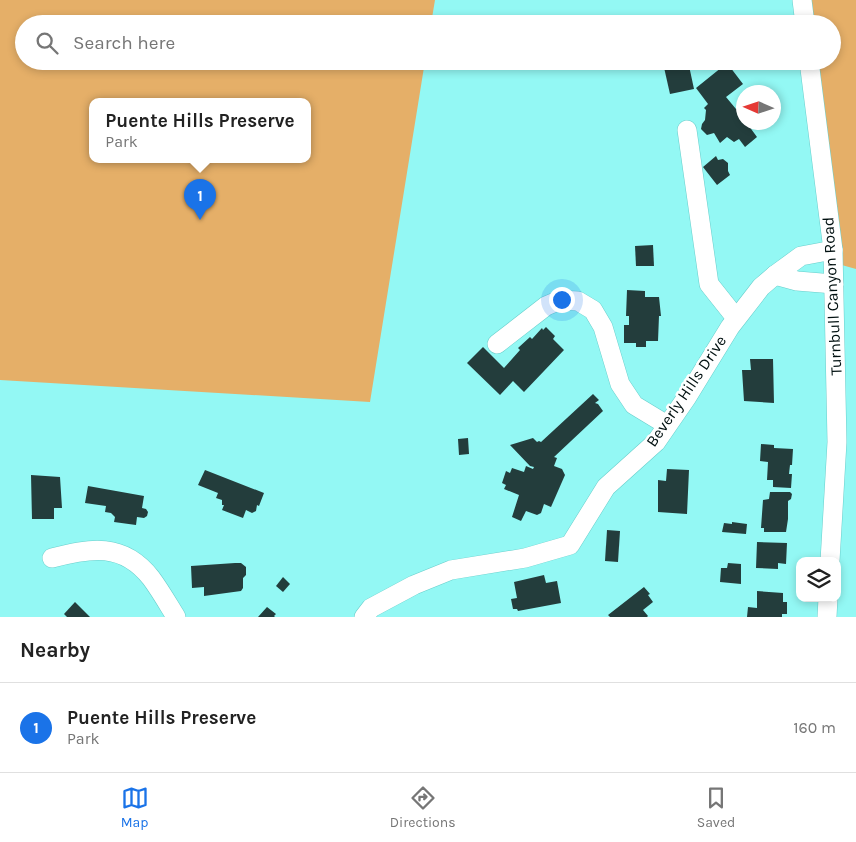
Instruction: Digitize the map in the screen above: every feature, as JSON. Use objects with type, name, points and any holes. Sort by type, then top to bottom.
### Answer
[{"type":"street","points":[[802,0],[804,15]]},
{"type":"street","name":"Turnbull Canyon Road","points":[[810,70],[833,250],[837,442],[830,557]]},
{"type":"street","points":[[687,130],[710,284],[736,318]]},
{"type":"street","name":"Beverly Hills Drive","points":[[364,617],[371,608],[414,585],[451,570],[525,558],[570,546],[606,487],[656,442],[736,318],[761,287],[775,274],[801,256],[833,250]]},
{"type":"street","points":[[775,274],[796,281],[834,284]]},
{"type":"street","points":[[497,344],[546,306],[560,300],[578,301],[593,310],[603,327],[620,384],[634,405],[667,425]]},
{"type":"street","points":[[52,558],[80,551],[110,550],[131,558],[150,577],[176,617]]},
{"type":"street","points":[[827,617],[828,602]]},
{"type":"shaded area","points":[[0,0],[435,0],[432,15],[15,15],[15,70],[424,70],[370,402],[0,380]]},
{"type":"shaded area","points":[[806,0],[856,0],[856,269],[831,262],[813,70],[841,70],[841,15],[808,15]]},
{"type":"building","points":[[665,70],[690,70],[694,89],[670,94]]},
{"type":"building","points":[[718,70],[732,70],[743,84],[736,85],[736,89],[726,97],[736,109],[736,130],[752,130],[757,137],[745,147],[739,139],[734,142],[727,137],[720,143],[714,133],[707,135],[701,129],[705,120],[706,110],[704,108],[708,104],[696,88]]},
{"type":"building","points":[[716,156],[718,160],[723,159],[728,163],[730,175],[717,185],[703,167]]},
{"type":"building","points":[[653,245],[654,266],[636,266],[635,246]]},
{"type":"building","points":[[627,290],[645,291],[645,297],[659,297],[661,316],[659,316],[658,341],[646,341],[646,347],[636,347],[636,343],[624,343],[624,325],[629,325],[629,316],[626,316]]},
{"type":"building","points":[[546,327],[555,336],[553,339],[564,350],[524,392],[513,381],[500,395],[467,363],[483,347],[504,368],[520,350],[518,348],[530,337],[532,339],[542,328],[543,330]]},
{"type":"building","points":[[750,359],[773,359],[774,403],[744,401],[742,370],[751,370]]},
{"type":"building","points":[[593,394],[599,400],[595,403],[603,411],[554,457],[557,458],[554,466],[562,469],[565,475],[551,507],[544,504],[541,513],[537,515],[526,511],[521,521],[512,517],[519,495],[504,489],[506,485],[502,483],[506,471],[510,473],[512,468],[524,472],[526,466],[533,469],[534,467],[530,466],[510,445],[533,438],[537,442],[541,442]]},
{"type":"building","points":[[468,438],[469,454],[459,455],[458,439]]},
{"type":"building","points":[[761,444],[774,445],[774,448],[793,449],[792,465],[790,465],[789,474],[792,474],[791,488],[773,487],[773,480],[767,480],[768,462],[760,461]]},
{"type":"building","points":[[667,469],[689,470],[687,514],[658,512],[658,480],[666,481]]},
{"type":"building","points":[[205,470],[264,493],[259,506],[257,505],[256,511],[252,513],[246,510],[243,518],[222,510],[224,505],[222,505],[222,500],[216,498],[218,493],[198,485]]},
{"type":"building","points":[[31,475],[60,477],[62,508],[54,508],[54,519],[32,519]]},
{"type":"building","points":[[88,486],[144,496],[142,508],[148,512],[147,516],[144,518],[137,517],[136,525],[114,522],[115,517],[111,513],[105,512],[106,506],[85,503]]},
{"type":"building","points":[[770,492],[790,492],[792,494],[791,499],[788,501],[786,532],[764,532],[764,528],[761,528],[763,500],[769,499]]},
{"type":"building","points":[[732,522],[747,524],[746,534],[722,532],[724,523],[732,524]]},
{"type":"building","points":[[607,530],[620,531],[618,562],[605,561]]},
{"type":"building","points":[[757,542],[787,543],[786,564],[778,563],[778,569],[756,568]]},
{"type":"building","points":[[241,563],[246,567],[246,575],[243,578],[243,588],[241,591],[204,596],[204,587],[192,588],[191,566]]},
{"type":"building","points":[[728,563],[741,564],[741,584],[720,582],[721,568],[727,568]]},
{"type":"building","points":[[544,575],[546,583],[557,581],[561,603],[518,611],[513,609],[511,599],[517,598],[514,582]]},
{"type":"building","points":[[283,577],[290,584],[283,592],[276,586]]},
{"type":"building","points":[[644,587],[650,594],[648,595],[653,602],[643,610],[647,617],[610,617],[608,615]]},
{"type":"building","points":[[757,591],[783,593],[783,602],[787,602],[787,614],[782,614],[782,617],[747,617],[748,607],[757,608]]},
{"type":"building","points":[[75,602],[90,617],[67,617],[64,614]]},
{"type":"building","points":[[267,607],[276,614],[275,617],[258,617]]},
{"type":"place","name":"Puente Hills Preserve","points":[[200,220]]}]
